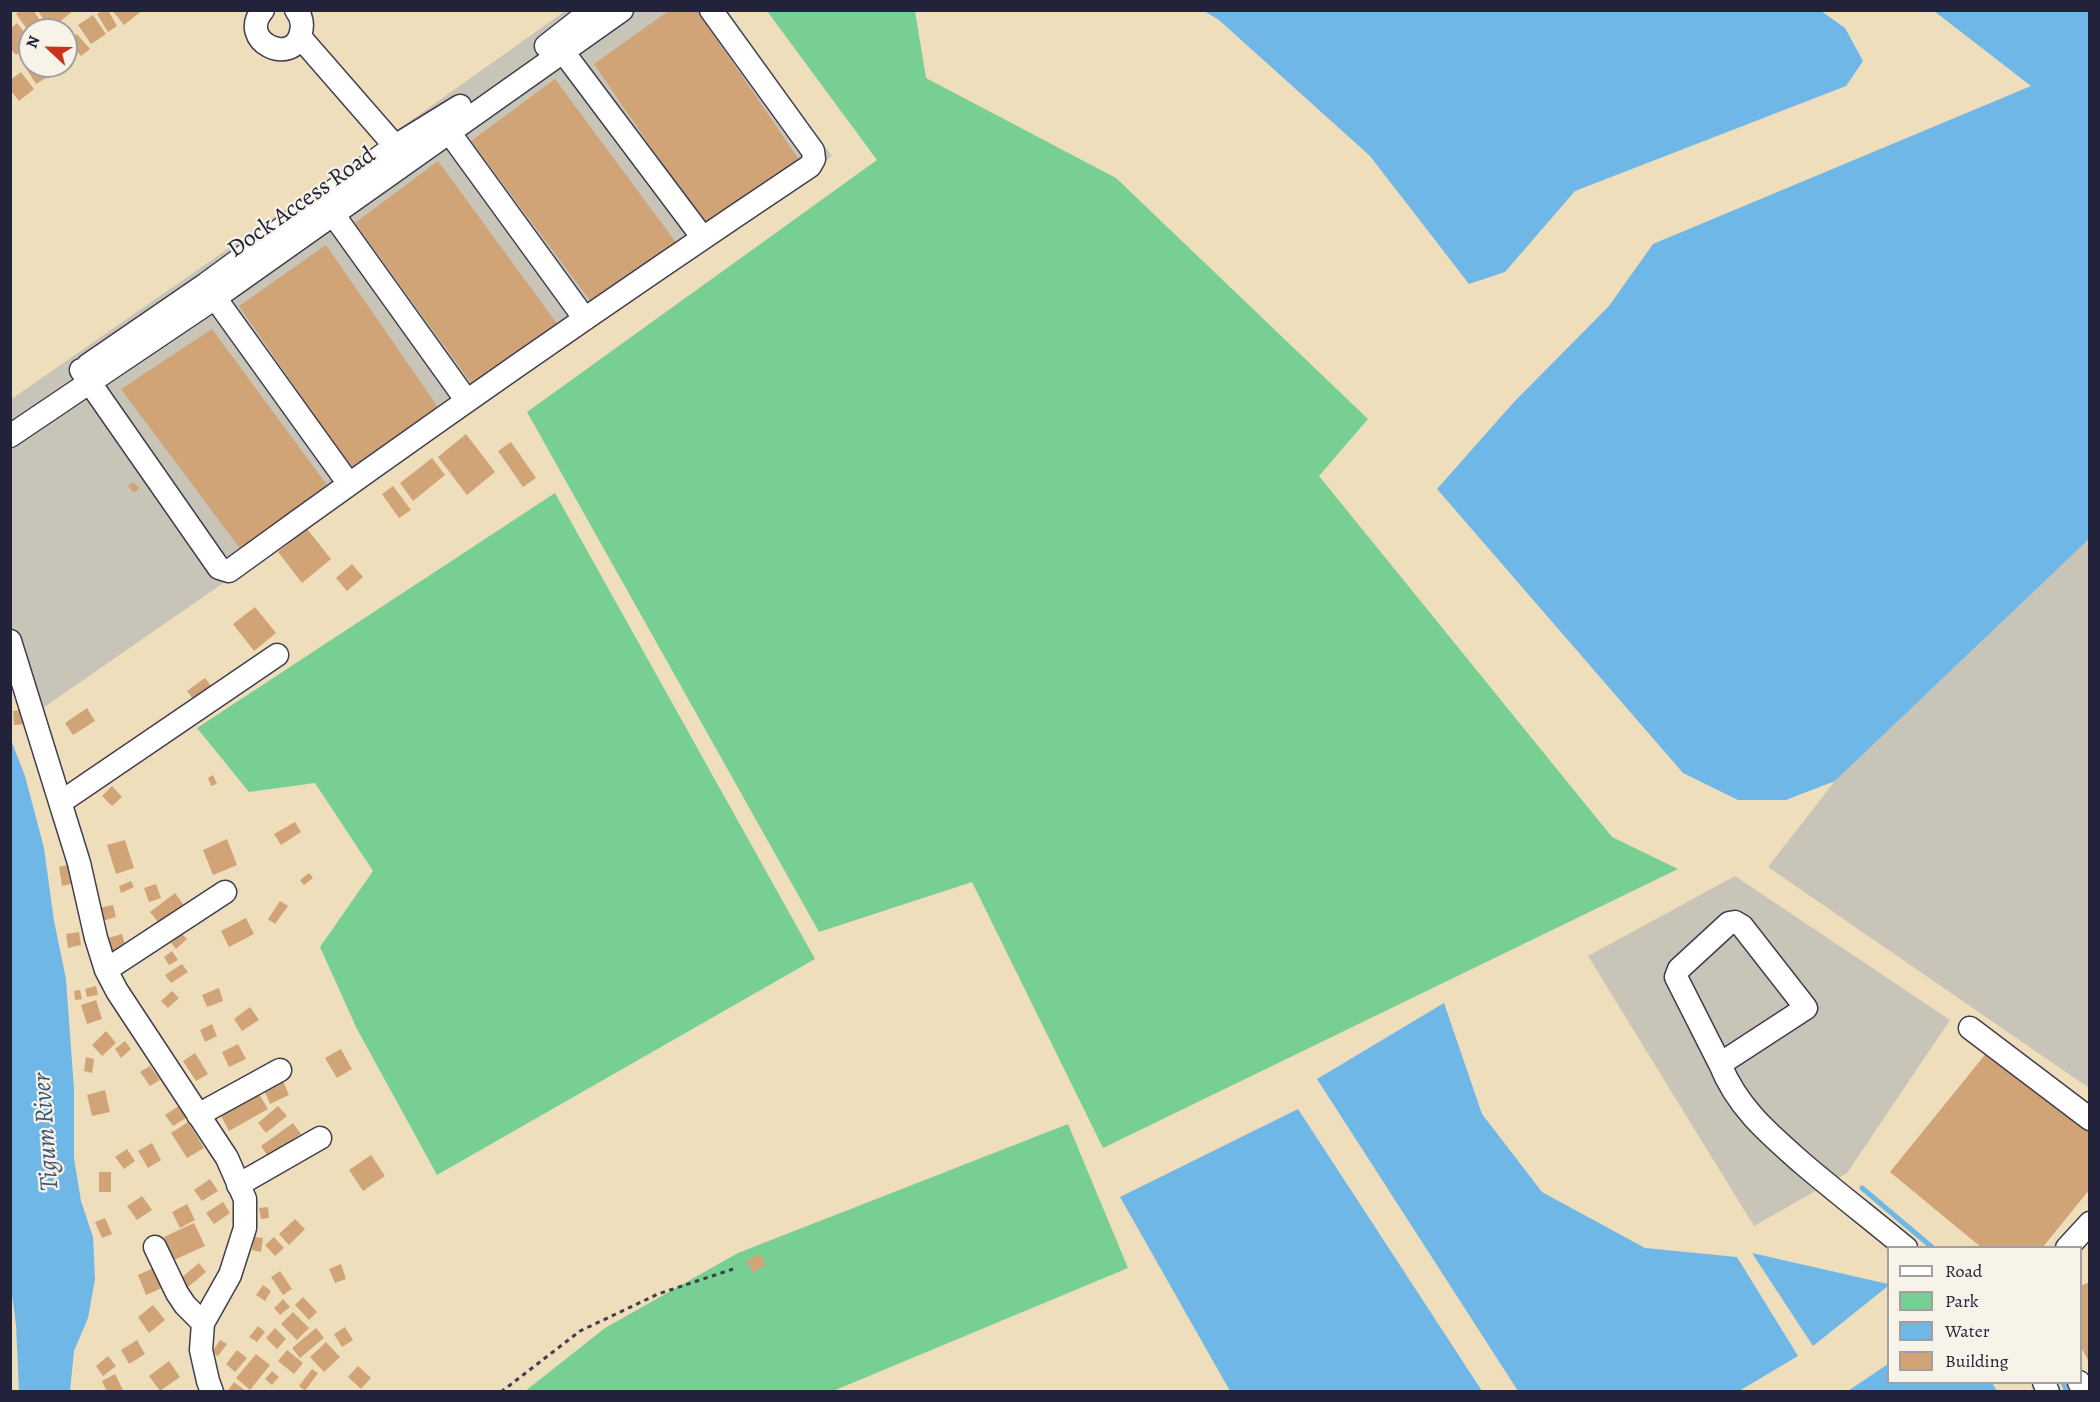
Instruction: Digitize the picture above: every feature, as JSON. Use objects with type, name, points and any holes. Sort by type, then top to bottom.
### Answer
[{"type":"street","points":[[263,10],[258,15],[256,27],[260,39],[269,47],[280,50],[292,46],[300,37],[303,25],[296,10]]},
{"type":"street","name":"Dock Access Road","points":[[559,46],[592,10]]},
{"type":"street","name":"Dock Access Road","points":[[10,419],[85,376],[559,46],[622,10]]},
{"type":"street","points":[[85,376],[219,568],[229,571],[467,401],[810,166],[814,159],[813,151],[711,10]]},
{"type":"street","points":[[300,37],[396,146]]},
{"type":"street","points":[[559,46],[703,238]]},
{"type":"street","points":[[445,125],[585,319]]},
{"type":"street","name":"Dock Access Road","points":[[327,207],[396,146],[445,125]]},
{"type":"street","points":[[327,207],[467,401]]},
{"type":"street","points":[[210,291],[349,484]]},
{"type":"street","name":"Dock Access Road","points":[[10,436],[85,376]]},
{"type":"street","points":[[10,641],[79,863],[96,938],[106,970],[117,991],[226,1158],[245,1199],[245,1228],[230,1275],[203,1323],[201,1350],[212,1392]]},
{"type":"street","points":[[61,802],[277,654]]},
{"type":"street","points":[[106,970],[225,892]]},
{"type":"street","points":[[1720,1064],[1806,1008],[1742,926],[1736,922],[1729,923],[1678,969],[1676,977],[1729,1084],[1759,1125],[1817,1176],[1904,1246]]},
{"type":"street","points":[[1970,1028],[2090,1119]]},
{"type":"street","points":[[198,1115],[280,1070]]},
{"type":"street","points":[[238,1185],[320,1138]]},
{"type":"street","points":[[2069,1246],[2090,1223]]},
{"type":"street","points":[[155,1247],[177,1293],[185,1305],[203,1323]]},
{"type":"path","points":[[501,1392],[580,1331],[658,1294],[733,1269]]},
{"type":"shaded area","points":[[565,11],[728,11],[832,156],[489,399],[40,710],[11,626],[10,400],[330,178]]},
{"type":"shaded area","points":[[2089,539],[2089,1088],[1768,867],[1835,781]]},
{"type":"shaded area","points":[[1735,876],[1950,1020],[1847,1173],[1754,1226],[1588,956]]},
{"type":"green space","points":[[767,11],[915,11],[926,78],[1116,178],[1368,419],[1319,476],[1612,837],[1678,869],[1103,1148],[972,882],[819,932],[527,412],[877,160]]},
{"type":"green space","points":[[555,493],[815,959],[437,1175],[357,1029],[320,947],[373,871],[315,783],[249,792],[197,728]]},
{"type":"green space","points":[[1068,1124],[1128,1268],[833,1391],[524,1392],[605,1328],[738,1253]]},
{"type":"water","points":[[1204,11],[1821,11],[1845,28],[1863,61],[1846,86],[1575,191],[1505,272],[1469,284],[1370,156],[1219,20]]},
{"type":"water","points":[[1934,11],[2089,11],[2089,539],[1835,781],[1786,800],[1738,800],[1683,773],[1437,489],[1514,402],[1609,306],[1653,244],[2031,86]]},
{"type":"water","name":"Tigum River","points":[[11,740],[25,776],[44,848],[54,921],[66,979],[74,1089],[74,1158],[81,1201],[93,1237],[95,1279],[88,1318],[74,1351],[70,1391],[19,1391],[16,1325],[10,1279]]},
{"type":"water","points":[[1444,1003],[1482,1114],[1542,1192],[1645,1248],[1737,1257],[1798,1356],[1739,1391],[1518,1391],[1317,1079]]},
{"type":"water","points":[[1298,1109],[1482,1391],[1230,1391],[1120,1197]]},
{"type":"water","points":[[1752,1253],[1887,1284],[1887,1287],[1813,1346]]},
{"type":"water","points":[[1887,1365],[1887,1384],[1993,1384],[1997,1391],[1848,1391]]},
{"type":"building","points":[[21,10],[33,10],[39,18],[19,18],[16,14]]},
{"type":"building","points":[[37,10],[74,10],[64,18],[43,18]]},
{"type":"building","points":[[108,10],[117,26],[108,32],[97,14]]},
{"type":"building","points":[[112,10],[143,10],[124,25]]},
{"type":"building","points":[[670,10],[697,10],[802,164],[707,229],[594,64]]},
{"type":"building","points":[[93,15],[106,34],[91,44],[78,25]]},
{"type":"building","points":[[18,24],[18,54],[16,55],[10,48],[10,29]]},
{"type":"building","points":[[78,35],[90,49],[81,56],[78,53]]},
{"type":"building","points":[[18,74],[18,78],[26,78],[34,89],[19,101],[10,90],[10,80]]},
{"type":"building","points":[[32,78],[46,78],[36,84]]},
{"type":"building","points":[[555,79],[680,248],[597,310],[471,141]]},
{"type":"building","points":[[438,161],[558,325],[474,387],[355,223]]},
{"type":"building","points":[[326,245],[442,413],[355,474],[239,306]]},
{"type":"building","points":[[212,329],[330,489],[244,554],[121,389]]},
{"type":"building","points":[[466,434],[495,472],[467,495],[438,457]]},
{"type":"building","points":[[511,442],[536,478],[523,487],[498,451]]},
{"type":"building","points":[[432,458],[445,475],[413,501],[400,483]]},
{"type":"building","points":[[133,482],[139,488],[134,493],[128,486]]},
{"type":"building","points":[[393,486],[411,510],[399,518],[382,494]]},
{"type":"building","points":[[307,529],[331,559],[302,583],[278,552]]},
{"type":"building","points":[[352,564],[363,577],[347,591],[336,578]]},
{"type":"building","points":[[255,607],[276,633],[254,651],[233,624]]},
{"type":"building","points":[[205,678],[212,687],[194,700],[187,691]]},
{"type":"building","points":[[87,708],[95,721],[73,735],[65,723]]},
{"type":"building","points":[[27,709],[28,724],[14,725],[13,711]]},
{"type":"building","points":[[213,775],[217,784],[211,786],[208,778]]},
{"type":"building","points":[[112,786],[122,797],[112,806],[102,796]]},
{"type":"building","points":[[295,822],[301,832],[281,845],[274,834]]},
{"type":"building","points":[[227,839],[237,865],[213,875],[203,850]]},
{"type":"building","points":[[125,840],[134,868],[116,874],[107,845]]},
{"type":"building","points":[[71,864],[75,883],[62,886],[59,867]]},
{"type":"building","points":[[309,873],[313,878],[304,885],[300,880]]},
{"type":"building","points":[[131,881],[134,887],[121,893],[119,886]]},
{"type":"building","points":[[156,884],[161,898],[149,902],[144,888]]},
{"type":"building","points":[[175,893],[186,908],[161,926],[150,912]]},
{"type":"building","points":[[280,901],[288,906],[275,924],[268,919]]},
{"type":"building","points":[[113,905],[116,917],[102,921],[99,908]]},
{"type":"building","points":[[246,918],[254,934],[229,947],[221,931]]},
{"type":"building","points":[[79,932],[81,945],[68,948],[66,934]]},
{"type":"building","points":[[181,933],[187,939],[176,949],[171,943]]},
{"type":"building","points":[[122,934],[126,949],[113,953],[108,938]]},
{"type":"building","points":[[172,951],[178,960],[169,965],[164,957]]},
{"type":"building","points":[[182,964],[188,972],[171,983],[165,975]]},
{"type":"building","points":[[96,986],[98,995],[87,997],[85,989]]},
{"type":"building","points":[[219,988],[223,1001],[207,1007],[202,995]]},
{"type":"building","points":[[80,990],[82,999],[75,1000],[74,991]]},
{"type":"building","points":[[172,991],[179,998],[168,1008],[161,1001]]},
{"type":"building","points":[[96,1000],[102,1019],[87,1024],[81,1005]]},
{"type":"building","points":[[250,1007],[259,1020],[242,1031],[234,1019]]},
{"type":"building","points":[[212,1024],[217,1036],[205,1042],[200,1030]]},
{"type":"building","points":[[106,1031],[116,1043],[102,1056],[92,1045]]},
{"type":"building","points":[[125,1041],[131,1049],[121,1058],[115,1049]]},
{"type":"building","points":[[238,1044],[246,1059],[229,1067],[222,1052]]},
{"type":"building","points":[[341,1049],[352,1069],[337,1078],[325,1058]]},
{"type":"building","points":[[1988,1051],[2090,1133],[2090,1189],[2044,1246],[1980,1246],[1890,1172]]},
{"type":"building","points":[[195,1053],[208,1074],[196,1081],[183,1061]]},
{"type":"building","points":[[86,1057],[94,1059],[92,1073],[84,1071]]},
{"type":"building","points":[[150,1066],[160,1080],[150,1086],[140,1072]]},
{"type":"building","points":[[283,1081],[289,1095],[270,1104],[264,1090]]},
{"type":"building","points":[[105,1090],[110,1112],[92,1116],[87,1095]]},
{"type":"building","points":[[259,1094],[268,1109],[229,1131],[221,1116]]},
{"type":"building","points":[[179,1106],[186,1118],[173,1126],[165,1115]]},
{"type":"building","points":[[278,1106],[287,1116],[266,1133],[258,1123]]},
{"type":"building","points":[[188,1122],[204,1148],[187,1158],[171,1133]]},
{"type":"building","points":[[293,1123],[301,1134],[268,1157],[261,1146]]},
{"type":"building","points":[[152,1143],[161,1160],[148,1168],[138,1151]]},
{"type":"building","points":[[127,1149],[135,1161],[124,1169],[115,1157]]},
{"type":"building","points":[[371,1155],[385,1176],[363,1191],[349,1170]]},
{"type":"building","points":[[99,1172],[111,1172],[111,1192],[99,1192]]},
{"type":"building","points":[[210,1179],[218,1191],[202,1201],[194,1190]]},
{"type":"building","points":[[142,1196],[152,1210],[137,1220],[127,1206]]},
{"type":"building","points":[[223,1202],[230,1213],[214,1224],[206,1213]]},
{"type":"building","points":[[187,1204],[195,1220],[180,1228],[172,1212]]},
{"type":"building","points":[[268,1207],[269,1218],[261,1219],[259,1208]]},
{"type":"building","points":[[105,1218],[112,1234],[102,1238],[95,1222]]},
{"type":"building","points":[[295,1219],[305,1229],[289,1245],[279,1234]]},
{"type":"building","points":[[194,1223],[205,1246],[174,1260],[164,1237]]},
{"type":"building","points":[[254,1237],[263,1238],[261,1252],[252,1250]]},
{"type":"building","points":[[274,1237],[284,1248],[275,1256],[265,1245]]},
{"type":"building","points":[[760,1254],[766,1265],[753,1273],[746,1261]]},
{"type":"building","points":[[199,1263],[206,1272],[187,1288],[180,1279]]},
{"type":"building","points":[[341,1264],[346,1279],[335,1283],[329,1269]]},
{"type":"building","points":[[158,1266],[166,1286],[146,1295],[138,1275]]},
{"type":"building","points":[[280,1271],[292,1289],[283,1295],[271,1277]]},
{"type":"building","points":[[2090,1282],[2090,1364],[2082,1349],[2082,1285]]},
{"type":"building","points":[[263,1285],[271,1291],[265,1301],[256,1295]]},
{"type":"building","points":[[303,1297],[317,1312],[309,1320],[295,1305]]},
{"type":"building","points":[[283,1299],[290,1307],[280,1315],[274,1308]]},
{"type":"building","points":[[153,1305],[165,1320],[149,1333],[138,1317]]},
{"type":"building","points":[[293,1312],[309,1328],[297,1340],[281,1324]]},
{"type":"building","points":[[258,1326],[265,1332],[257,1342],[249,1337]]},
{"type":"building","points":[[345,1327],[353,1340],[342,1347],[334,1334]]},
{"type":"building","points":[[275,1328],[286,1339],[277,1349],[266,1338]]},
{"type":"building","points":[[316,1328],[324,1338],[300,1358],[292,1348]]},
{"type":"building","points":[[137,1340],[145,1354],[129,1364],[121,1350]]},
{"type":"building","points":[[220,1340],[227,1344],[218,1356],[212,1352]]},
{"type":"building","points":[[326,1342],[340,1357],[324,1372],[310,1357]]},
{"type":"building","points":[[237,1350],[247,1358],[235,1372],[226,1364]]},
{"type":"building","points":[[287,1350],[303,1363],[294,1374],[278,1361]]},
{"type":"building","points":[[256,1354],[270,1365],[250,1390],[236,1378]]},
{"type":"building","points":[[108,1356],[116,1366],[103,1376],[96,1366]]},
{"type":"building","points":[[169,1361],[180,1377],[160,1391],[149,1376]]},
{"type":"building","points":[[358,1366],[371,1378],[361,1389],[348,1377]]},
{"type":"building","points":[[312,1369],[318,1373],[305,1391],[299,1386]]},
{"type":"building","points":[[272,1371],[279,1377],[272,1385],[265,1379]]},
{"type":"building","points":[[115,1374],[123,1390],[107,1392],[102,1381]]},
{"type":"building","points":[[234,1382],[247,1392],[227,1392]]},
{"type":"waterway","points":[[1862,1188],[1931,1246]]},
{"type":"waterway","points":[[2064,1384],[2067,1392]]}]
